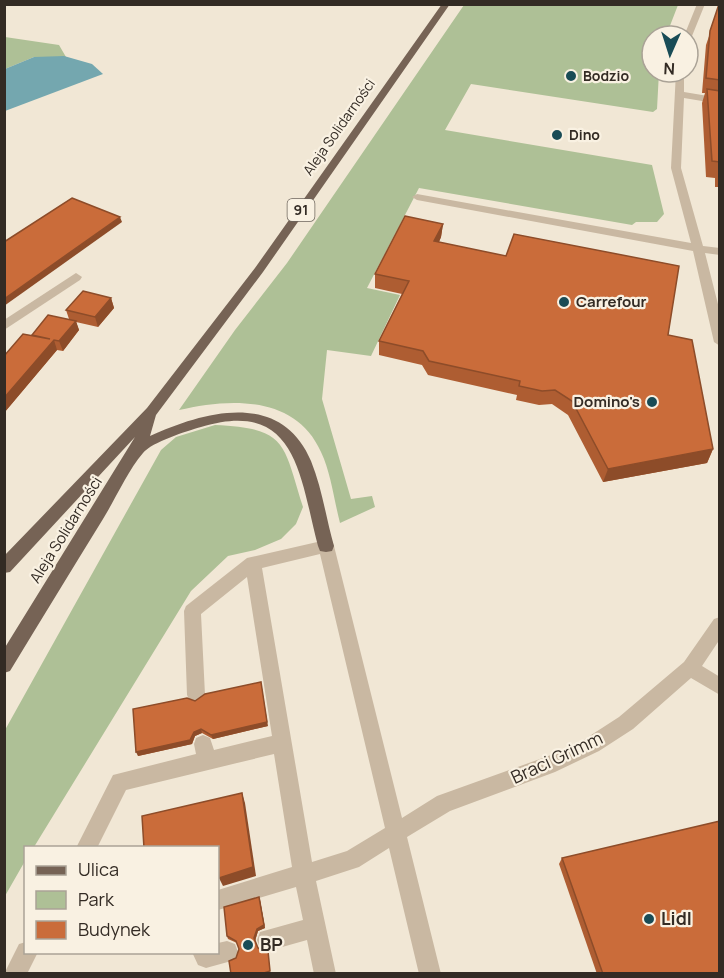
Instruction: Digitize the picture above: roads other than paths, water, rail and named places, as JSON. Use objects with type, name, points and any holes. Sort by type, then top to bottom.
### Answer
[{"type":"main road","name":"Aleja Solidarności","points":[[4,567],[152,411],[259,270],[446,4]]},
{"type":"main road","name":"Aleja Solidarności","points":[[4,665],[139,447],[152,411]]},
{"type":"main road","points":[[139,447],[177,429],[211,417],[246,418],[270,424],[286,434],[301,454],[326,546]]},
{"type":"street","points":[[693,24],[701,4]]},
{"type":"street","points":[[679,84],[676,168],[720,342]]},
{"type":"street","points":[[679,94],[720,101]]},
{"type":"street","points":[[417,197],[720,252]]},
{"type":"street","points":[[4,326],[76,277]]},
{"type":"street","points":[[196,695],[192,611],[254,563],[326,546],[430,974]]},
{"type":"street","points":[[254,563],[304,874],[325,974]]},
{"type":"street","name":"Braci Grimm","points":[[219,900],[352,860],[444,803],[555,763],[592,745],[634,717],[690,668],[720,624]]},
{"type":"street","points":[[690,668],[720,687]]},
{"type":"street","points":[[87,846],[120,782],[205,753],[282,743]]},
{"type":"street","points":[[268,939],[316,927]]},
{"type":"street","points":[[219,953],[226,951]]},
{"type":"street","points":[[14,974],[26,954]]},
{"type":"water","points":[[64,56],[92,64],[103,74],[5,111],[5,69],[34,57]]},
{"type":"place","name":"Bodzio","points":[[571,76]]},
{"type":"place","name":"Dino","points":[[557,135]]},
{"type":"place","name":"Carrefour","points":[[564,302]]},
{"type":"place","name":"Domino's","points":[[652,402]]},
{"type":"place","name":"Lidl","points":[[649,919]]},
{"type":"place","name":"BP","points":[[248,945]]}]
